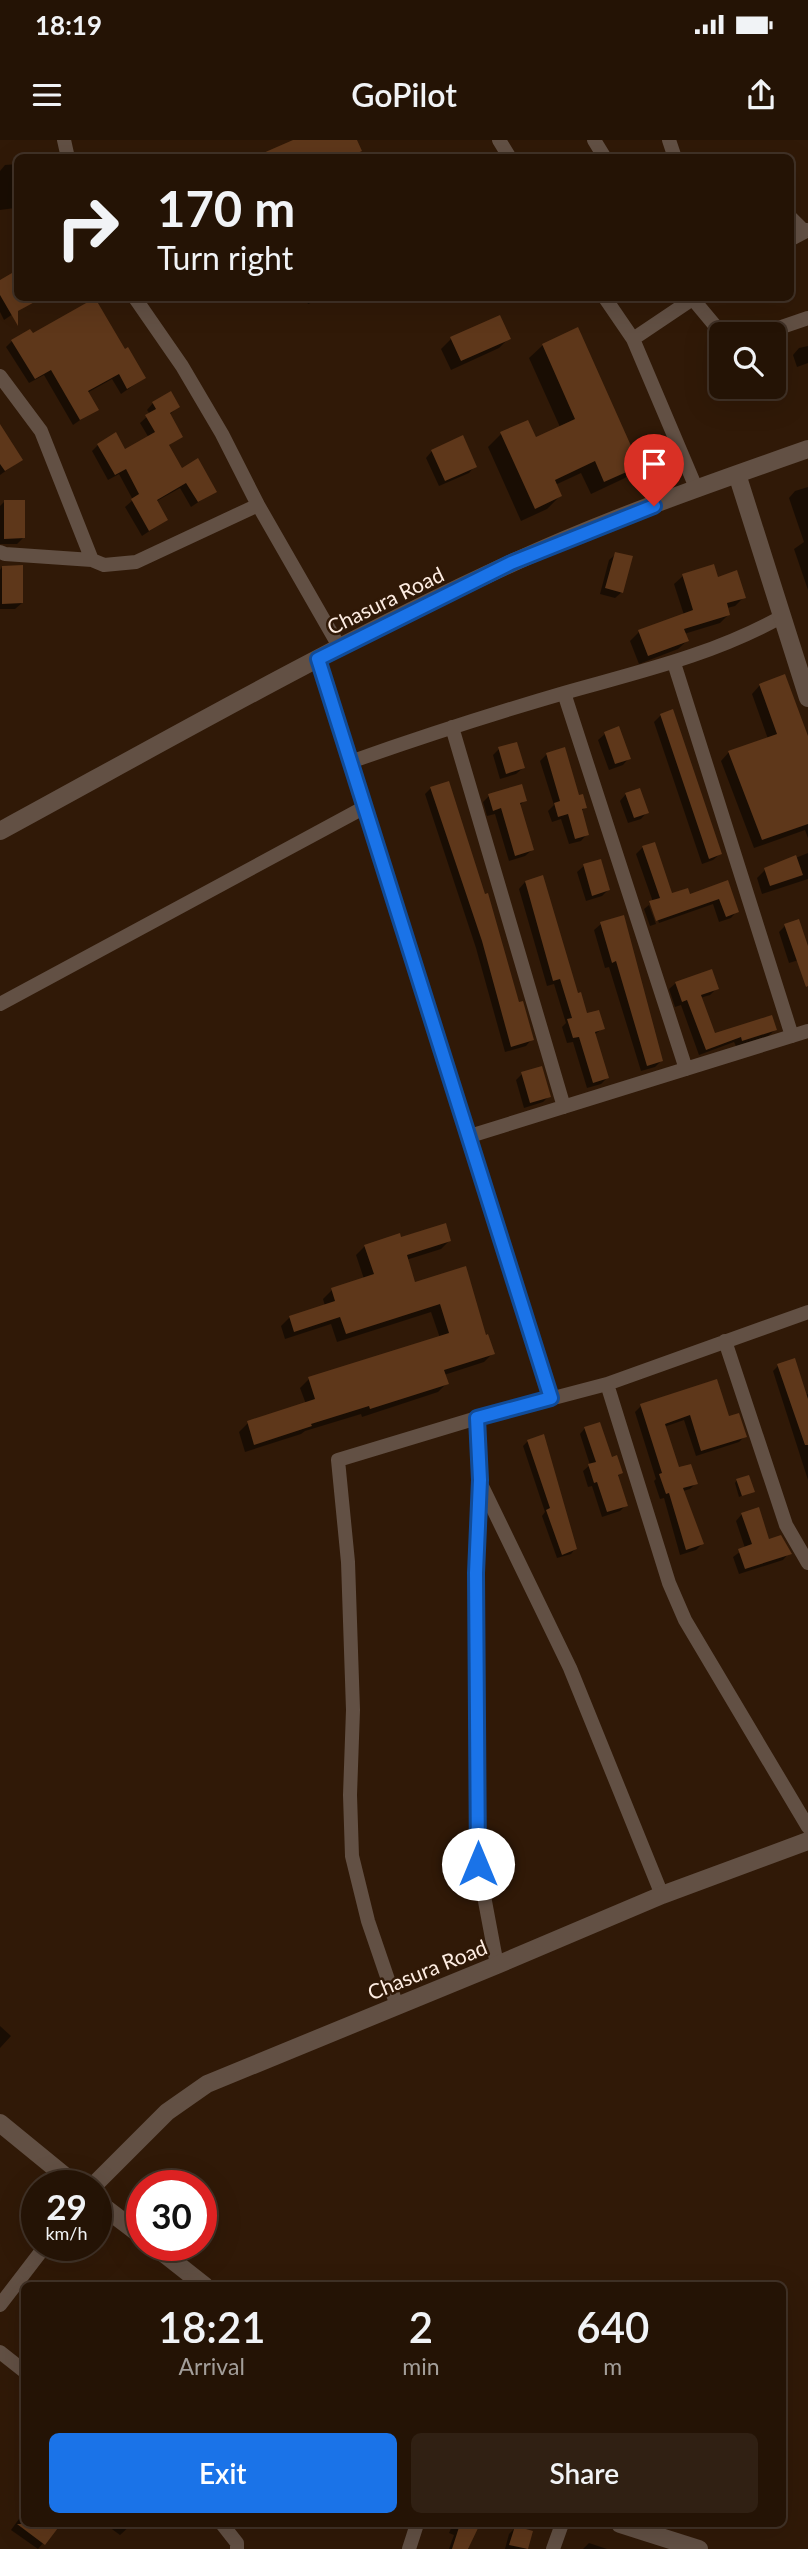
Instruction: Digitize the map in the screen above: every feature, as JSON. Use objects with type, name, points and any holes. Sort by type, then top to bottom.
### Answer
[{"type":"street","points":[[137,301],[189,377],[340,648]]},
{"type":"street","points":[[607,301],[633,339],[697,490]]},
{"type":"street","points":[[633,339],[689,301]]},
{"type":"street","points":[[695,301],[712,322]]},
{"type":"street","points":[[786,325],[808,318]]},
{"type":"street","points":[[0,376],[41,431],[92,559]]},
{"type":"street","name":"Chasura Road","points":[[0,831],[318,659],[511,563],[610,522],[808,449]]},
{"type":"street","points":[[737,474],[808,698]]},
{"type":"street","points":[[0,552],[92,559],[104,565],[136,562],[258,505]]},
{"type":"street","points":[[350,762],[452,727],[674,663],[738,639],[781,617]]},
{"type":"street","points":[[318,659],[551,1398]]},
{"type":"street","points":[[674,663],[792,1036]]},
{"type":"street","points":[[564,693],[686,1069]]},
{"type":"street","points":[[452,727],[564,1107]]},
{"type":"street","points":[[0,1004],[365,807]]},
{"type":"street","points":[[470,1136],[808,1031]]},
{"type":"street","points":[[397,2006],[368,1922],[352,1856],[350,1795],[353,1710],[348,1562],[338,1460],[477,1418],[607,1384],[808,1312]]},
{"type":"street","points":[[725,1341],[786,1525],[808,1563]]},
{"type":"street","points":[[607,1384],[669,1583],[685,1620],[808,1827]]},
{"type":"street","points":[[477,1418],[480,1480],[476,1573],[478,1864],[497,1965]]},
{"type":"street","points":[[480,1480],[570,1668],[662,1895]]},
{"type":"street","name":"Chasura Road","points":[[108,2170],[167,2112],[207,2084],[662,1895],[808,1841]]},
{"type":"street","points":[[0,2123],[57,2170]]},
{"type":"street","points":[[112,2213],[126,2224]]},
{"type":"street","points":[[0,2305],[34,2261]]},
{"type":"street","points":[[173,2261],[200,2282]]},
{"type":"street","points":[[0,2352],[21,2369]]},
{"type":"street","points":[[224,2527],[237,2543],[237,2549]]},
{"type":"street","points":[[409,2549],[416,2527]]},
{"type":"street","points":[[553,2549],[561,2527]]},
{"type":"street","points":[[629,2527],[698,2549]]},
{"type":"building","points":[[293,140],[357,140],[362,151],[356,154],[261,154]]},
{"type":"building","points":[[12,273],[14,301],[36,301],[18,311],[18,326],[0,295],[0,280]]},
{"type":"building","points":[[90,301],[97,301],[146,378],[127,389],[119,374],[88,391],[99,410],[80,420],[51,370],[35,379],[11,340],[30,329],[33,333]]},
{"type":"building","points":[[500,315],[511,339],[461,361],[450,337]]},
{"type":"building","points":[[578,327],[640,466],[604,482],[595,461],[555,480],[562,496],[535,509],[500,432],[528,420],[536,437],[575,419],[542,344]]},
{"type":"building","points":[[171,391],[180,407],[170,413],[183,437],[169,445],[182,468],[198,458],[217,492],[198,502],[186,483],[157,500],[168,520],[149,531],[131,499],[139,494],[126,469],[115,475],[97,444],[116,432],[125,449],[155,432],[145,415],[156,409],[152,402]]},
{"type":"building","points":[[0,424],[23,460],[5,471],[0,464]]},
{"type":"building","points":[[463,435],[477,467],[445,481],[431,450]]},
{"type":"building","points":[[4,500],[25,500],[25,538],[4,539]]},
{"type":"building","points":[[615,552],[633,556],[623,593],[605,588]]},
{"type":"building","points":[[714,564],[718,577],[737,570],[746,598],[727,603],[730,615],[684,629],[689,641],[648,656],[638,630],[693,610],[682,574]]},
{"type":"building","points":[[23,565],[23,603],[2,604],[2,566]]},
{"type":"building","points":[[785,674],[808,736],[808,824],[762,840],[728,751],[777,734],[759,684]]},
{"type":"building","points":[[673,709],[722,854],[709,859],[660,714]]},
{"type":"building","points":[[619,726],[631,759],[615,764],[604,732]]},
{"type":"building","points":[[517,742],[525,768],[506,774],[498,747]]},
{"type":"building","points":[[565,747],[579,795],[583,794],[587,808],[582,809],[589,835],[575,839],[568,814],[558,817],[554,803],[560,801],[546,753]]},
{"type":"building","points":[[449,781],[485,894],[488,893],[519,1002],[523,1001],[534,1040],[511,1047],[482,941],[430,787]]},
{"type":"building","points":[[522,784],[527,801],[520,803],[534,850],[515,856],[501,808],[493,811],[488,794]]},
{"type":"building","points":[[640,788],[649,813],[634,818],[625,793]]},
{"type":"building","points":[[655,842],[672,893],[688,888],[690,894],[728,880],[739,912],[726,917],[719,899],[656,921],[649,901],[660,898],[642,846]]},
{"type":"building","points":[[796,855],[803,875],[770,886],[764,868]]},
{"type":"building","points":[[601,859],[610,890],[592,896],[583,864]]},
{"type":"building","points":[[543,875],[578,993],[581,992],[587,1013],[599,1010],[605,1029],[595,1032],[609,1078],[593,1083],[579,1037],[573,1038],[567,1019],[572,1018],[560,979],[553,981],[525,881]]},
{"type":"building","points":[[624,915],[663,1061],[647,1066],[616,961],[612,963],[600,922]]},
{"type":"building","points":[[799,919],[808,946],[806,987],[784,924]]},
{"type":"building","points":[[712,969],[719,989],[701,995],[715,1033],[772,1015],[777,1030],[742,1041],[741,1037],[706,1050],[687,1000],[682,1002],[675,982]]},
{"type":"building","points":[[542,1066],[551,1097],[530,1103],[521,1072]]},
{"type":"building","points":[[446,1223],[451,1241],[407,1255],[415,1282],[466,1266],[486,1335],[488,1334],[495,1354],[444,1370],[449,1384],[311,1424],[312,1426],[254,1445],[247,1421],[315,1399],[308,1377],[449,1333],[440,1304],[346,1334],[340,1317],[294,1332],[289,1316],[335,1301],[331,1288],[374,1274],[364,1245],[400,1233],[401,1237]]},
{"type":"building","points":[[795,1358],[808,1399],[808,1445],[805,1445],[777,1364]]},
{"type":"building","points":[[717,1379],[729,1416],[739,1413],[747,1437],[701,1451],[690,1415],[665,1424],[679,1467],[691,1464],[698,1484],[683,1488],[704,1544],[686,1550],[669,1493],[666,1494],[659,1474],[662,1473],[640,1404]]},
{"type":"building","points":[[600,1422],[612,1457],[617,1455],[623,1473],[618,1475],[628,1506],[607,1512],[588,1464],[596,1462],[584,1427]]},
{"type":"building","points":[[544,1434],[577,1549],[562,1555],[546,1510],[550,1508],[527,1440]]},
{"type":"building","points":[[749,1475],[755,1492],[742,1496],[736,1479]]},
{"type":"building","points":[[759,1507],[769,1539],[781,1535],[792,1554],[745,1569],[738,1549],[752,1544],[741,1513]]},
{"type":"building","points":[[21,2527],[59,2527],[45,2545]]},
{"type":"building","points":[[459,2527],[479,2527],[468,2549],[452,2549]]},
{"type":"building","points":[[515,2527],[533,2531],[528,2549],[509,2545]]},
{"type":"route","points":[[478,1864],[476,1573],[480,1480],[477,1418],[551,1398],[318,659],[511,563],[654,506]]}]
